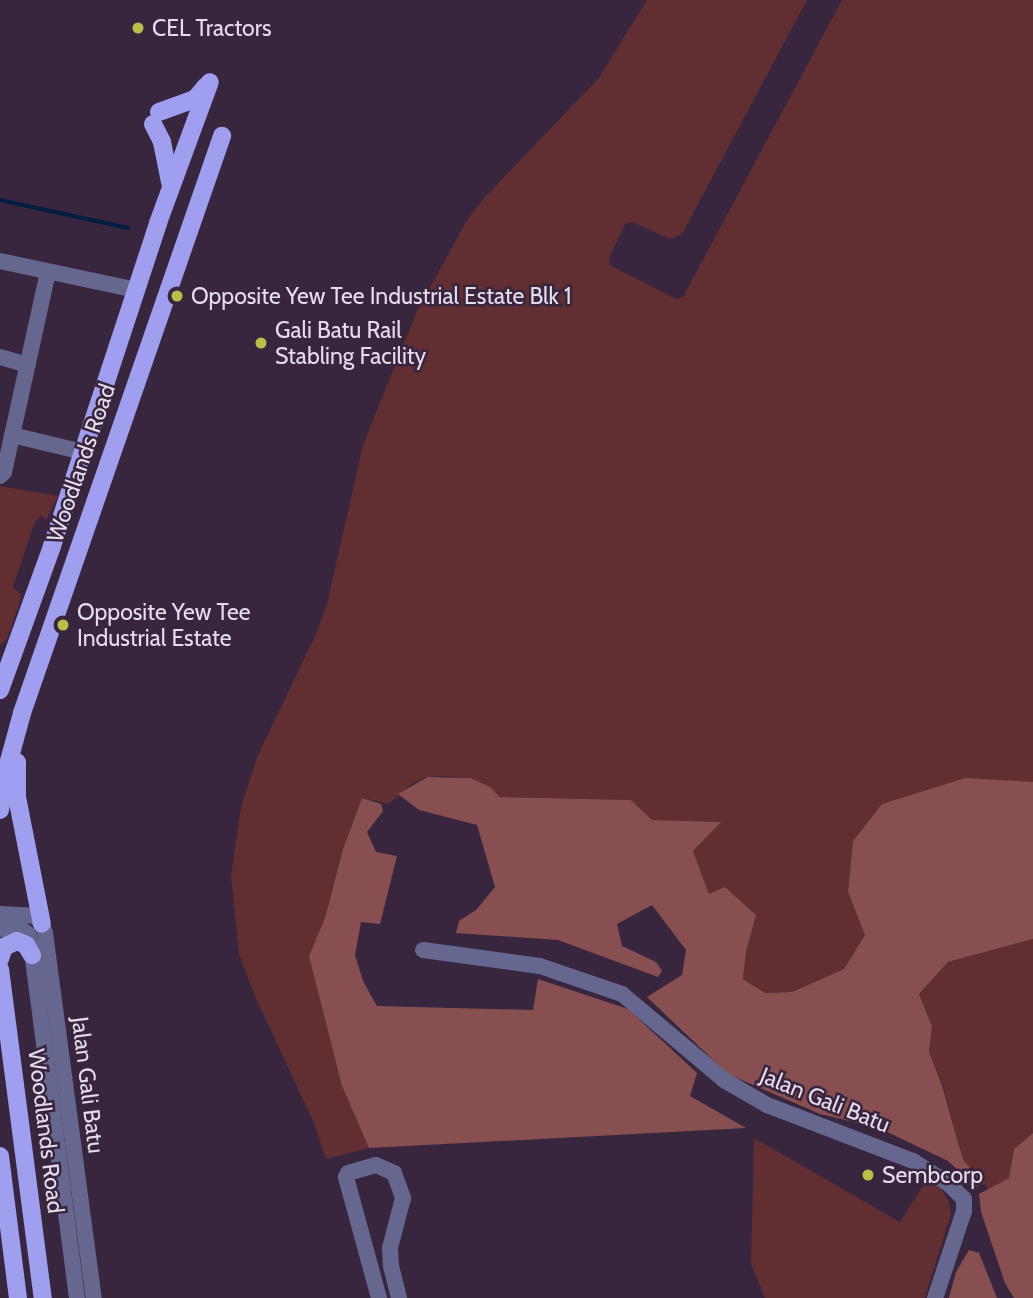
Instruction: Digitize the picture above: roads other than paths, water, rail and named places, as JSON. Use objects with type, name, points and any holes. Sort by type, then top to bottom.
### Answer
[{"type":"main road","name":"Woodlands Road","points":[[0,690],[5,658],[83,452],[158,223],[211,82],[195,99],[156,118],[169,165],[170,189]]},
{"type":"main road","name":"Woodlands Road","points":[[0,810],[7,768],[22,713],[222,136]]},
{"type":"main road","points":[[158,223],[179,213],[184,219],[186,235]]},
{"type":"main road","points":[[22,713],[17,797],[43,924]]},
{"type":"main road","points":[[0,959],[4,947],[17,941],[26,945],[32,955]]},
{"type":"main road","name":"Woodlands Road","points":[[0,969],[43,1298]]},
{"type":"main road","points":[[0,1156],[18,1298]]},
{"type":"street","points":[[0,261],[136,290]]},
{"type":"street","points":[[0,476],[12,435],[48,272]]},
{"type":"street","points":[[0,358],[28,365]]},
{"type":"street","points":[[12,435],[83,452]]},
{"type":"street","points":[[0,914],[30,915],[43,924]]},
{"type":"street","name":"Jalan Gali Batu","points":[[43,924],[94,1298]]},
{"type":"street","name":"Jalan Gali Batu","points":[[0,929],[22,929],[28,933],[77,1298]]},
{"type":"street","name":"Jalan Gali Batu","points":[[423,950],[540,966],[622,994],[724,1080],[767,1105],[913,1161],[949,1184],[964,1199],[964,1211],[935,1298]]},
{"type":"street","points":[[379,1298],[346,1177],[348,1172],[376,1165],[394,1173],[403,1198],[390,1248],[391,1266],[399,1298]]},
{"type":"waterway","points":[[0,200],[128,228]]},
{"type":"place","name":"CEL Tractors","points":[[138,28]]},
{"type":"place","name":"Opposite Yew Tee Industrial Estate Blk 1","points":[[177,296]]},
{"type":"place","name":"Gali Batu Rail Stabling Facility","points":[[261,343]]},
{"type":"place","name":"Opposite Yew Tee Industrial Estate","points":[[63,625]]},
{"type":"place","name":"Sembcorp","points":[[868,1175]]}]
